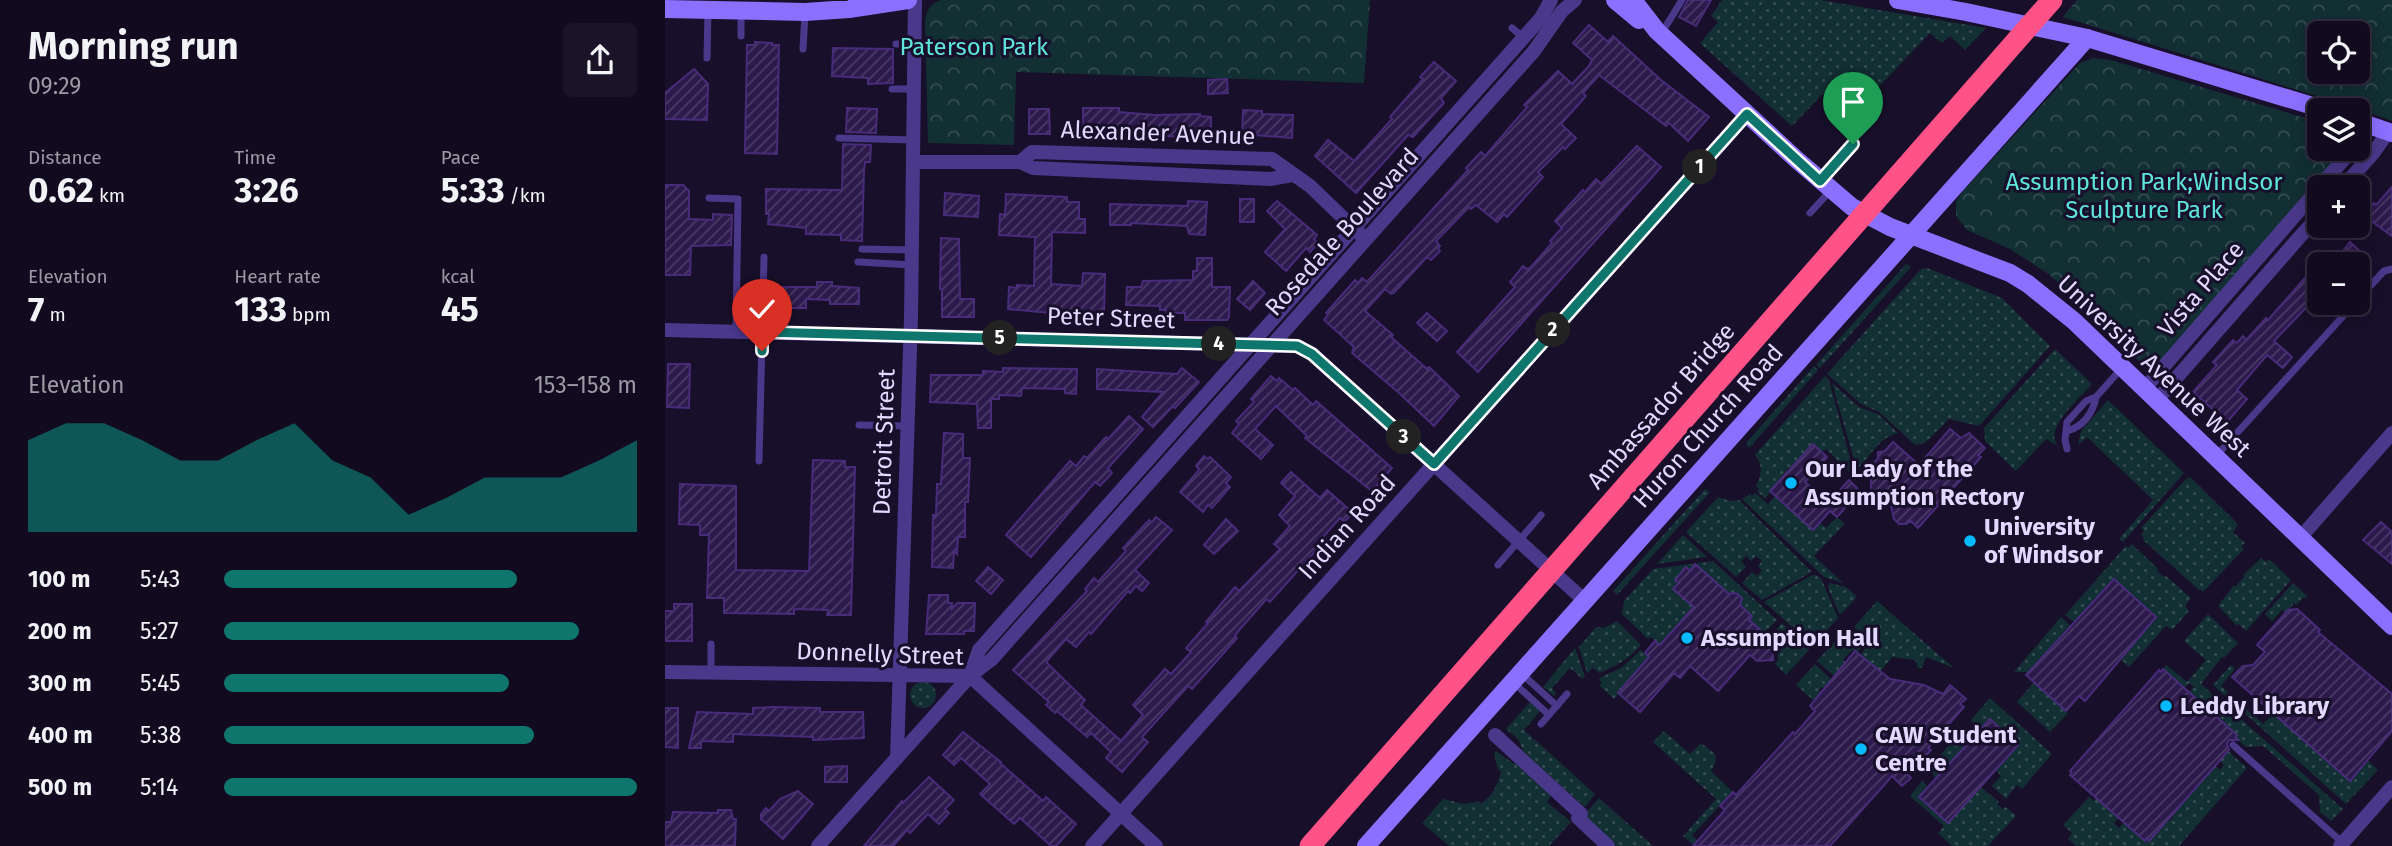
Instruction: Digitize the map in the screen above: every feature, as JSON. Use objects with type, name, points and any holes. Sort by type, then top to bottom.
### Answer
[{"type":"highway","name":"Ambassador Bridge","points":[[1310,846],[2052,0]]},
{"type":"street","points":[[665,9],[805,12],[849,9],[908,0]]},
{"type":"street","name":"Detroit Street","points":[[897,758],[908,426],[915,0]]},
{"type":"street","name":"Rosedale Boulevard","points":[[969,676],[979,650],[1438,136],[1489,70],[1524,38],[1541,18],[1551,0]]},
{"type":"street","name":"Rosedale Boulevard","points":[[818,846],[969,676],[992,659],[1534,51],[1562,11],[1575,0]]},
{"type":"street","name":"University Avenue West","points":[[1615,0],[1646,26],[1659,32]]},
{"type":"street","name":"University Avenue West","points":[[1633,0],[1659,32],[1747,114],[1826,185],[1871,218],[1994,266],[2028,284],[2074,321],[2300,538],[2389,618]]},
{"type":"street","points":[[1898,0],[2087,38],[2307,104]]},
{"type":"street","name":"Huron Church Road","points":[[1366,846],[2087,38]]},
{"type":"street","name":"Indian Road","points":[[1092,846],[1747,114]]},
{"type":"street","points":[[2354,175],[2375,152],[2377,128]]},
{"type":"street","name":"Alexander Avenue","points":[[913,162],[1020,162],[1033,152],[1272,159],[1310,186],[1366,240]]},
{"type":"street","name":"Vista Place","points":[[2330,175],[2343,161]]},
{"type":"street","name":"Vista Place","points":[[2150,394],[2231,288],[2307,202]]},
{"type":"street","name":"Vista Place","points":[[2150,394],[2246,298],[2307,228]]},
{"type":"street","name":"Peter Street","points":[[665,330],[1297,346],[1312,354],[1585,601]]},
{"type":"street","points":[[2300,538],[2392,433]]},
{"type":"street","name":"Donnelly Street","points":[[665,672],[969,676],[1156,846]]},
{"type":"street","points":[[1495,735],[1581,814],[1578,818],[1608,846]]},
{"type":"street","points":[[2342,844],[2392,787]]},
{"type":"lane","points":[[1659,32],[1682,0]]},
{"type":"lane","points":[[707,58],[708,10]]},
{"type":"lane","points":[[741,10],[741,36]]},
{"type":"lane","points":[[803,49],[805,12]]},
{"type":"lane","points":[[1512,28],[1524,38]]},
{"type":"lane","points":[[896,44],[915,46]]},
{"type":"lane","points":[[892,89],[914,89]]},
{"type":"lane","points":[[1438,136],[1450,145]]},
{"type":"lane","points":[[839,138],[913,140]]},
{"type":"lane","points":[[1810,213],[1853,144]]},
{"type":"lane","points":[[709,198],[738,199],[736,332]]},
{"type":"lane","points":[[2295,215],[2307,218]]},
{"type":"lane","points":[[862,249],[912,257]]},
{"type":"lane","points":[[759,461],[764,257]]},
{"type":"lane","points":[[858,262],[912,257]]},
{"type":"lane","points":[[2370,286],[2384,271],[2392,269]]},
{"type":"lane","points":[[2231,288],[2246,298]]},
{"type":"lane","points":[[2216,456],[2343,315]]},
{"type":"lane","points":[[2067,449],[2067,431],[2077,428],[2094,409],[2096,397],[2123,368]]},
{"type":"lane","points":[[859,425],[908,426]]},
{"type":"lane","points":[[1174,431],[1186,441]]},
{"type":"lane","points":[[1111,502],[1123,511]]},
{"type":"lane","points":[[1498,565],[1541,515]]},
{"type":"lane","points":[[1047,573],[1059,583]]},
{"type":"lane","points":[[711,644],[711,672]]},
{"type":"lane","points":[[1516,677],[1557,706]]},
{"type":"lane","points":[[1516,677],[1549,715]]},
{"type":"lane","points":[[1541,724],[1567,694]]},
{"type":"lane","points":[[1478,720],[1495,735]]},
{"type":"lane","points":[[2233,745],[2342,844]]},
{"type":"green space","name":"Paterson Park","points":[[941,0],[1370,0],[1364,83],[1016,72],[1014,145],[928,143],[925,25],[929,9]]},
{"type":"green space","points":[[1722,0],[1820,0],[1986,28],[1965,50],[1950,36],[1942,43],[1930,33],[1868,98],[1842,74],[1792,126],[1700,43],[1718,22],[1711,16]]},
{"type":"green space","points":[[2077,0],[2392,0],[2392,121],[2370,113],[2370,98],[2323,98],[2063,17]]},
{"type":"green space","name":"Assumption Park;Windsor Sculpture Park","points":[[2093,58],[2111,60],[2307,118],[2307,161],[2335,161],[2322,175],[2307,175],[2307,193],[2159,362],[2139,361],[2050,275],[2010,249],[1967,230],[1956,216],[1956,202],[1963,191],[2080,63]]},
{"type":"green space","points":[[1906,264],[1911,267],[1820,368],[1816,365]]},
{"type":"green space","points":[[1924,268],[2002,298],[2050,346],[1979,426],[1949,419],[1925,443],[1915,445],[1879,412],[1861,404],[1827,374]]},
{"type":"green space","points":[[2055,349],[2092,384],[2059,422],[2055,431],[2058,446],[2046,439],[2016,471],[1985,441],[1984,428]]},
{"type":"green space","points":[[1814,366],[1818,370],[1749,448],[1746,443]]},
{"type":"green space","points":[[1825,376],[1829,380],[1854,473],[1853,475],[1826,449],[1791,469],[1789,467],[1765,499],[1757,491],[1761,470],[1755,455]]},
{"type":"green space","points":[[1832,383],[1859,407],[1878,414],[1898,433],[1880,443],[1857,470]]},
{"type":"green space","points":[[2108,400],[2184,473],[2123,542],[2119,539],[2153,500],[2087,437],[2078,445],[2081,431]]},
{"type":"green space","points":[[2190,477],[2238,525],[2233,532],[2245,543],[2241,546],[2244,549],[2203,592],[2143,540],[2141,535],[2144,531],[2141,528]]},
{"type":"green space","points":[[1705,489],[1710,492],[1617,595],[1613,591]]},
{"type":"green space","points":[[1755,493],[1768,504],[1775,496],[1813,530],[1820,523],[1826,528],[1837,517],[1845,524],[1814,556],[1843,583],[1824,577],[1742,499]]},
{"type":"green space","points":[[1718,497],[1731,501],[1739,500],[1812,572],[1762,600],[1742,583],[1752,572],[1757,576],[1762,571],[1758,566],[1762,561],[1756,556],[1751,561],[1746,556],[1741,561],[1746,567],[1736,577],[1686,532]]},
{"type":"green space","points":[[1683,535],[1707,557],[1657,564]]},
{"type":"green space","points":[[2132,544],[2157,571],[2191,598],[2185,606],[2189,611],[2172,630],[2166,626],[2129,667],[2120,659],[2156,617],[2114,579],[2075,623],[2065,615],[2126,546],[2128,548]]},
{"type":"green space","points":[[2261,558],[2266,562],[2269,559],[2291,580],[2246,631],[2239,624],[2237,626],[2218,606]]},
{"type":"green space","points":[[1713,561],[1777,620],[1759,638],[1757,626],[1749,620],[1752,616],[1740,605],[1741,598],[1736,593],[1729,594],[1695,564],[1690,571],[1685,568],[1675,579],[1679,583],[1674,589],[1701,613],[1660,645],[1651,637],[1648,639],[1622,614],[1624,601],[1653,569]]},
{"type":"green space","points":[[1812,575],[1821,578],[1838,618],[1813,646],[1764,602]]},
{"type":"green space","points":[[1829,583],[1846,587],[1857,597],[1840,615],[1828,588]]},
{"type":"green space","points":[[2293,583],[2308,597],[2304,597],[2296,605],[2294,603],[2286,613],[2282,610],[2272,621],[2265,614]]},
{"type":"green space","points":[[1877,601],[1954,668],[1926,657],[1922,668],[1918,668],[1915,660],[1892,657],[1880,672],[1860,655],[1870,642],[1854,627]]},
{"type":"green space","points":[[2208,614],[2238,643],[2222,657],[2201,684],[2343,809],[2331,821],[2320,812],[2319,795],[2263,746],[2246,747],[2236,738],[2237,735],[2215,718],[2218,714],[2213,711],[2210,714],[2187,695],[2194,687],[2189,683],[2183,690],[2183,686],[2163,669],[2166,665],[2187,682],[2206,660],[2184,641]]},
{"type":"green space","points":[[2061,617],[2070,625],[2029,672],[2014,672]]},
{"type":"green space","points":[[1617,621],[1641,645],[1616,665],[1599,673],[1593,668],[1587,673],[1579,647],[1596,627],[1604,628]]},
{"type":"green space","points":[[1782,623],[1810,649],[1786,675],[1775,664],[1778,660],[1777,629]]},
{"type":"green space","points":[[1848,627],[1866,642],[1857,653],[1852,650],[1843,660],[1846,663],[1835,677],[1817,661]]},
{"type":"green space","points":[[1575,648],[1585,676],[1582,679],[1570,668],[1552,688],[1556,693],[1554,696],[1543,687]]},
{"type":"green space","points":[[1641,650],[1649,657],[1614,699],[1599,685],[1602,683],[1599,678],[1621,668]]},
{"type":"green space","points":[[1815,664],[1838,686],[1825,690],[1822,687],[1819,690],[1822,693],[1814,701],[1796,685]]},
{"type":"green space","points":[[2231,665],[2235,669],[2221,686],[2263,724],[2274,713],[2350,780],[2365,764],[2363,756],[2378,770],[2346,804],[2213,685]]},
{"type":"green space","points":[[923,682],[932,686],[936,695],[932,704],[923,708],[914,704],[910,695],[914,686]]},
{"type":"green space","points":[[2034,682],[2068,713],[2050,732],[2017,702]]},
{"type":"green space","points":[[1990,698],[2052,754],[2022,789],[2017,785],[2006,799],[1992,786],[2001,776],[1996,770],[2018,745],[1990,719],[1977,733],[1971,720]]},
{"type":"green space","points":[[1530,702],[1540,711],[1524,730],[1595,794],[1585,807],[1524,753],[1518,739],[1506,729]]},
{"type":"green space","points":[[1664,731],[1690,754],[1701,743],[1715,754],[1716,761],[1711,771],[1733,792],[1692,835],[1698,841],[1694,845],[1683,836],[1716,799],[1653,742]]},
{"type":"green space","points":[[1960,733],[1973,737],[1935,779],[1930,766]]},
{"type":"green space","points":[[1496,751],[1514,764],[1516,762],[1552,794],[1547,802],[1571,822],[1549,846],[1449,846],[1422,823],[1443,799],[1465,804],[1479,801],[1480,804],[1492,794],[1501,771],[1498,770],[1494,753]]},
{"type":"green space","points":[[2228,751],[2247,768],[2179,846],[2076,846],[2068,839],[2072,833],[2063,825],[2089,797],[2094,801],[2098,796],[2120,816],[2114,823],[2119,828],[2125,821],[2125,824],[2144,840],[2149,841],[2166,819],[2169,821],[2173,817],[2170,813],[2213,764],[2220,770],[2224,765],[2218,759]]},
{"type":"green space","points":[[1922,781],[1929,787],[1919,798],[1948,823],[1981,787],[1999,802],[1997,804],[2003,809],[2006,807],[2016,816],[1988,846],[1952,846],[1938,833],[1944,826],[1910,796]]},
{"type":"green space","points":[[1599,798],[1652,845],[1616,846],[1583,816]]},
{"type":"building","points":[[1688,0],[1711,0],[1696,26],[1679,17]]},
{"type":"building","points":[[1589,25],[1608,42],[1613,36],[1661,80],[1709,117],[1688,141],[1669,123],[1666,126],[1599,75],[1583,93],[1586,96],[1561,124],[1576,138],[1538,172],[1543,177],[1507,217],[1504,214],[1497,222],[1476,205],[1471,209],[1469,207],[1436,241],[1440,251],[1431,260],[1427,257],[1394,293],[1391,294],[1385,289],[1365,311],[1459,396],[1434,426],[1352,353],[1354,347],[1324,320],[1328,315],[1326,313],[1355,280],[1358,283],[1362,278],[1367,282],[1468,170],[1466,168],[1481,152],[1485,156],[1527,107],[1524,105],[1558,71],[1572,84],[1589,66],[1592,60],[1573,43]]},
{"type":"building","points":[[755,42],[779,45],[777,154],[745,153],[747,45],[755,45]]},
{"type":"building","points":[[833,48],[893,49],[893,83],[868,84],[868,78],[832,76]]},
{"type":"building","points":[[1434,62],[1456,81],[1441,98],[1444,103],[1413,137],[1408,135],[1356,193],[1315,156],[1328,140],[1354,161],[1392,119],[1390,117]]},
{"type":"building","points":[[694,69],[708,84],[707,120],[665,119],[665,93]]},
{"type":"building","points":[[1227,79],[1228,93],[1208,94],[1208,80]]},
{"type":"building","points":[[847,108],[877,109],[876,133],[846,132]]},
{"type":"building","points":[[1083,108],[1119,108],[1119,112],[1155,115],[1200,114],[1211,117],[1211,137],[1091,135],[1091,132],[1083,132]]},
{"type":"building","points":[[1029,109],[1049,109],[1050,134],[1029,134]]},
{"type":"building","points":[[1243,110],[1293,115],[1292,138],[1242,134]]},
{"type":"building","points":[[843,144],[871,145],[870,162],[865,162],[864,171],[862,241],[841,240],[841,235],[806,234],[806,228],[768,224],[766,189],[842,190]]},
{"type":"building","points":[[1637,146],[1661,167],[1478,372],[1457,352],[1515,287],[1510,282],[1523,266],[1530,268],[1552,243],[1550,241],[1562,228],[1555,221],[1583,190],[1585,192],[1596,179],[1601,184]]},
{"type":"building","points":[[665,185],[683,185],[689,191],[689,219],[713,220],[713,214],[732,215],[731,245],[691,246],[690,275],[665,275]]},
{"type":"building","points":[[2392,187],[2392,236],[2370,220],[2370,207],[2374,203],[2376,205]]},
{"type":"building","points":[[945,193],[979,196],[978,217],[944,215]]},
{"type":"building","points":[[1006,194],[1067,197],[1067,202],[1079,202],[1079,219],[1085,219],[1085,233],[1052,232],[1051,284],[1082,286],[1083,273],[1105,274],[1104,313],[1071,312],[1071,315],[1008,309],[1009,287],[1034,286],[1035,237],[999,235],[1000,214],[1005,215]]},
{"type":"building","points":[[1240,199],[1254,199],[1254,222],[1240,222]]},
{"type":"building","points":[[1188,201],[1207,202],[1205,235],[1189,234],[1187,226],[1131,223],[1110,225],[1110,204],[1188,206]]},
{"type":"building","points":[[1277,201],[1317,235],[1314,239],[1318,243],[1310,252],[1306,248],[1286,271],[1265,252],[1285,229],[1267,211]]},
{"type":"building","points":[[941,238],[959,239],[960,299],[974,299],[974,317],[942,317]]},
{"type":"building","points":[[2350,242],[2361,252],[2342,252]]},
{"type":"building","points":[[1197,258],[1212,258],[1212,287],[1230,287],[1227,320],[1185,320],[1185,313],[1166,313],[1166,310],[1160,310],[1160,306],[1126,305],[1127,287],[1141,287],[1143,281],[1193,280],[1193,271],[1197,271]]},
{"type":"building","points":[[2307,276],[2307,307],[2274,341],[2292,357],[2283,368],[2267,355],[2237,390],[2247,399],[2227,422],[2193,392],[2217,365],[2213,362],[2233,340],[2237,343],[2243,336],[2246,340],[2266,318],[2268,320]]},
{"type":"building","points":[[1253,281],[1265,293],[1250,310],[1237,299]]},
{"type":"building","points":[[817,282],[832,282],[832,286],[859,288],[859,304],[830,304],[830,300],[806,299],[806,308],[777,308],[777,287],[817,287]]},
{"type":"building","points":[[1427,313],[1447,331],[1437,341],[1417,323]]},
{"type":"building","points":[[668,364],[690,364],[689,408],[667,407]]},
{"type":"building","points":[[1003,368],[1077,369],[1076,394],[1065,393],[1065,389],[1022,388],[1021,396],[999,395],[999,399],[991,399],[991,428],[978,428],[977,404],[930,402],[931,375],[983,375],[983,371],[1003,372]]},
{"type":"building","points":[[1182,368],[1199,382],[1153,427],[1142,417],[1163,392],[1097,389],[1097,369],[1177,374]]},
{"type":"building","points":[[1271,376],[1277,381],[1279,378],[1293,390],[1295,388],[1313,405],[1316,401],[1392,468],[1372,491],[1305,438],[1307,436],[1276,406],[1255,429],[1273,445],[1261,459],[1232,433],[1239,424],[1236,421],[1254,402],[1251,399]]},
{"type":"building","points":[[1129,416],[1143,429],[1108,468],[1112,473],[1100,486],[1095,482],[1031,557],[1006,535],[1070,461],[1076,466],[1084,456],[1087,458]]},
{"type":"building","points":[[1950,429],[1961,438],[1969,433],[1985,448],[1978,455],[1981,457],[1918,528],[1911,521],[1899,524],[1894,519],[1889,497],[1880,507],[1872,500],[1870,468],[1878,458],[1878,452],[1885,451],[1893,442],[1919,465]]},
{"type":"building","points":[[944,433],[963,434],[963,458],[970,458],[968,502],[965,502],[965,537],[958,537],[953,568],[932,567],[933,515],[936,515],[937,484],[941,484]]},
{"type":"building","name":"Our Lady of the Assumption Rectory","points":[[1813,444],[1827,457],[1805,482],[1828,503],[1849,480],[1860,491],[1837,517],[1830,511],[1813,530],[1770,491]]},
{"type":"building","points":[[1204,456],[1208,459],[1210,457],[1231,477],[1226,483],[1230,487],[1212,508],[1208,505],[1203,512],[1180,492],[1198,471],[1196,466]]},
{"type":"building","points":[[813,460],[845,461],[845,467],[855,467],[851,615],[827,615],[828,610],[794,609],[794,614],[724,613],[724,598],[707,598],[709,535],[700,535],[700,525],[679,524],[680,484],[736,486],[736,570],[809,571]]},
{"type":"building","points":[[1291,472],[1320,498],[1327,490],[1353,513],[1344,522],[1340,518],[1323,537],[1326,539],[1270,602],[1266,599],[1240,629],[1235,636],[1237,638],[1192,689],[1188,686],[1142,737],[1148,742],[1122,772],[1106,758],[1111,752],[1091,733],[1087,737],[1057,711],[1055,713],[1046,705],[1049,702],[1013,670],[1087,591],[1085,589],[1094,578],[1098,582],[1126,551],[1123,548],[1149,520],[1152,522],[1156,517],[1172,530],[1135,570],[1149,583],[1142,591],[1136,586],[1130,593],[1128,591],[1091,634],[1089,632],[1076,647],[1066,639],[1046,662],[1085,700],[1081,705],[1121,741],[1143,715],[1133,705],[1165,669],[1171,674],[1191,652],[1186,648],[1235,587],[1239,591],[1280,549],[1274,544],[1290,526],[1279,515],[1295,496],[1281,483]]},
{"type":"building","points":[[1226,519],[1238,531],[1214,554],[1204,545]]},
{"type":"building","points":[[2381,522],[2392,532],[2392,564],[2363,540]]},
{"type":"building","name":"Assumption Hall","points":[[1695,564],[1729,594],[1736,593],[1742,598],[1740,605],[1752,616],[1749,620],[1772,640],[1773,660],[1757,661],[1750,655],[1718,691],[1690,666],[1680,678],[1674,673],[1640,712],[1618,693],[1649,657],[1645,653],[1655,641],[1660,645],[1694,607],[1673,589],[1679,583],[1675,580],[1686,567],[1690,571]]},
{"type":"building","points":[[988,567],[1003,580],[991,594],[976,581]]},
{"type":"building","points":[[2114,579],[2156,617],[2085,701],[2079,696],[2066,711],[2026,675]]},
{"type":"building","points":[[929,595],[948,595],[948,603],[952,603],[952,609],[957,603],[975,603],[974,631],[964,631],[964,634],[926,634]]},
{"type":"building","points":[[674,604],[692,604],[692,641],[665,641],[665,611],[674,611]]},
{"type":"building","points":[[2297,609],[2320,630],[2318,632],[2392,694],[2392,731],[2350,781],[2232,677],[2243,666],[2253,665],[2265,652],[2257,645],[2288,610]]},
{"type":"building","name":"CAW Student Centre","points":[[1855,651],[1890,679],[1924,685],[1943,694],[1950,685],[1966,699],[1960,704],[1964,707],[1928,748],[1931,750],[1923,759],[1918,757],[1905,772],[1911,778],[1902,786],[1892,776],[1830,846],[1693,846],[1725,810],[1720,806],[1733,792],[1736,795],[1815,711],[1810,706]]},
{"type":"building","name":"Leddy Library","points":[[2163,669],[2237,735],[2238,740],[2229,740],[2229,750],[2149,841],[2147,838],[2145,841],[2070,775],[2070,771],[2159,670],[2161,672]]},
{"type":"building","points":[[665,708],[678,708],[678,748],[665,747]]},
{"type":"building","points":[[753,708],[820,708],[820,712],[863,712],[864,738],[813,740],[813,737],[733,734],[733,742],[701,741],[701,748],[689,748],[697,712],[753,714]]},
{"type":"building","points":[[1990,719],[2018,745],[1948,823],[1919,797]]},
{"type":"building","points":[[963,732],[1001,762],[1043,801],[1046,797],[1076,824],[1056,846],[1051,846],[1020,818],[1014,824],[980,794],[990,784],[961,758],[954,765],[943,755]]},
{"type":"building","points":[[847,766],[847,782],[825,782],[825,767]]},
{"type":"building","points":[[929,777],[954,800],[945,809],[949,813],[939,824],[928,814],[910,833],[907,830],[893,846],[864,846],[902,801],[903,803]]},
{"type":"building","points":[[798,791],[813,804],[783,839],[761,819],[761,814],[766,808],[769,811],[780,799]]},
{"type":"building","points":[[718,810],[731,810],[733,819],[736,819],[735,846],[665,846],[665,822],[671,822],[673,812],[718,813]]},
{"type":"place","name":"Our Lady of the Assumption Rectory","points":[[1791,483]]},
{"type":"place","name":"University of Windsor","points":[[1970,541]]},
{"type":"place","name":"Assumption Hall","points":[[1687,638]]},
{"type":"place","name":"Leddy Library","points":[[2166,706]]},
{"type":"place","name":"CAW Student Centre","points":[[1861,749]]},
{"type":"route","points":[[762,351],[762,332],[1297,346],[1312,354],[1434,464],[1747,114],[1820,181],[1853,144]]}]
